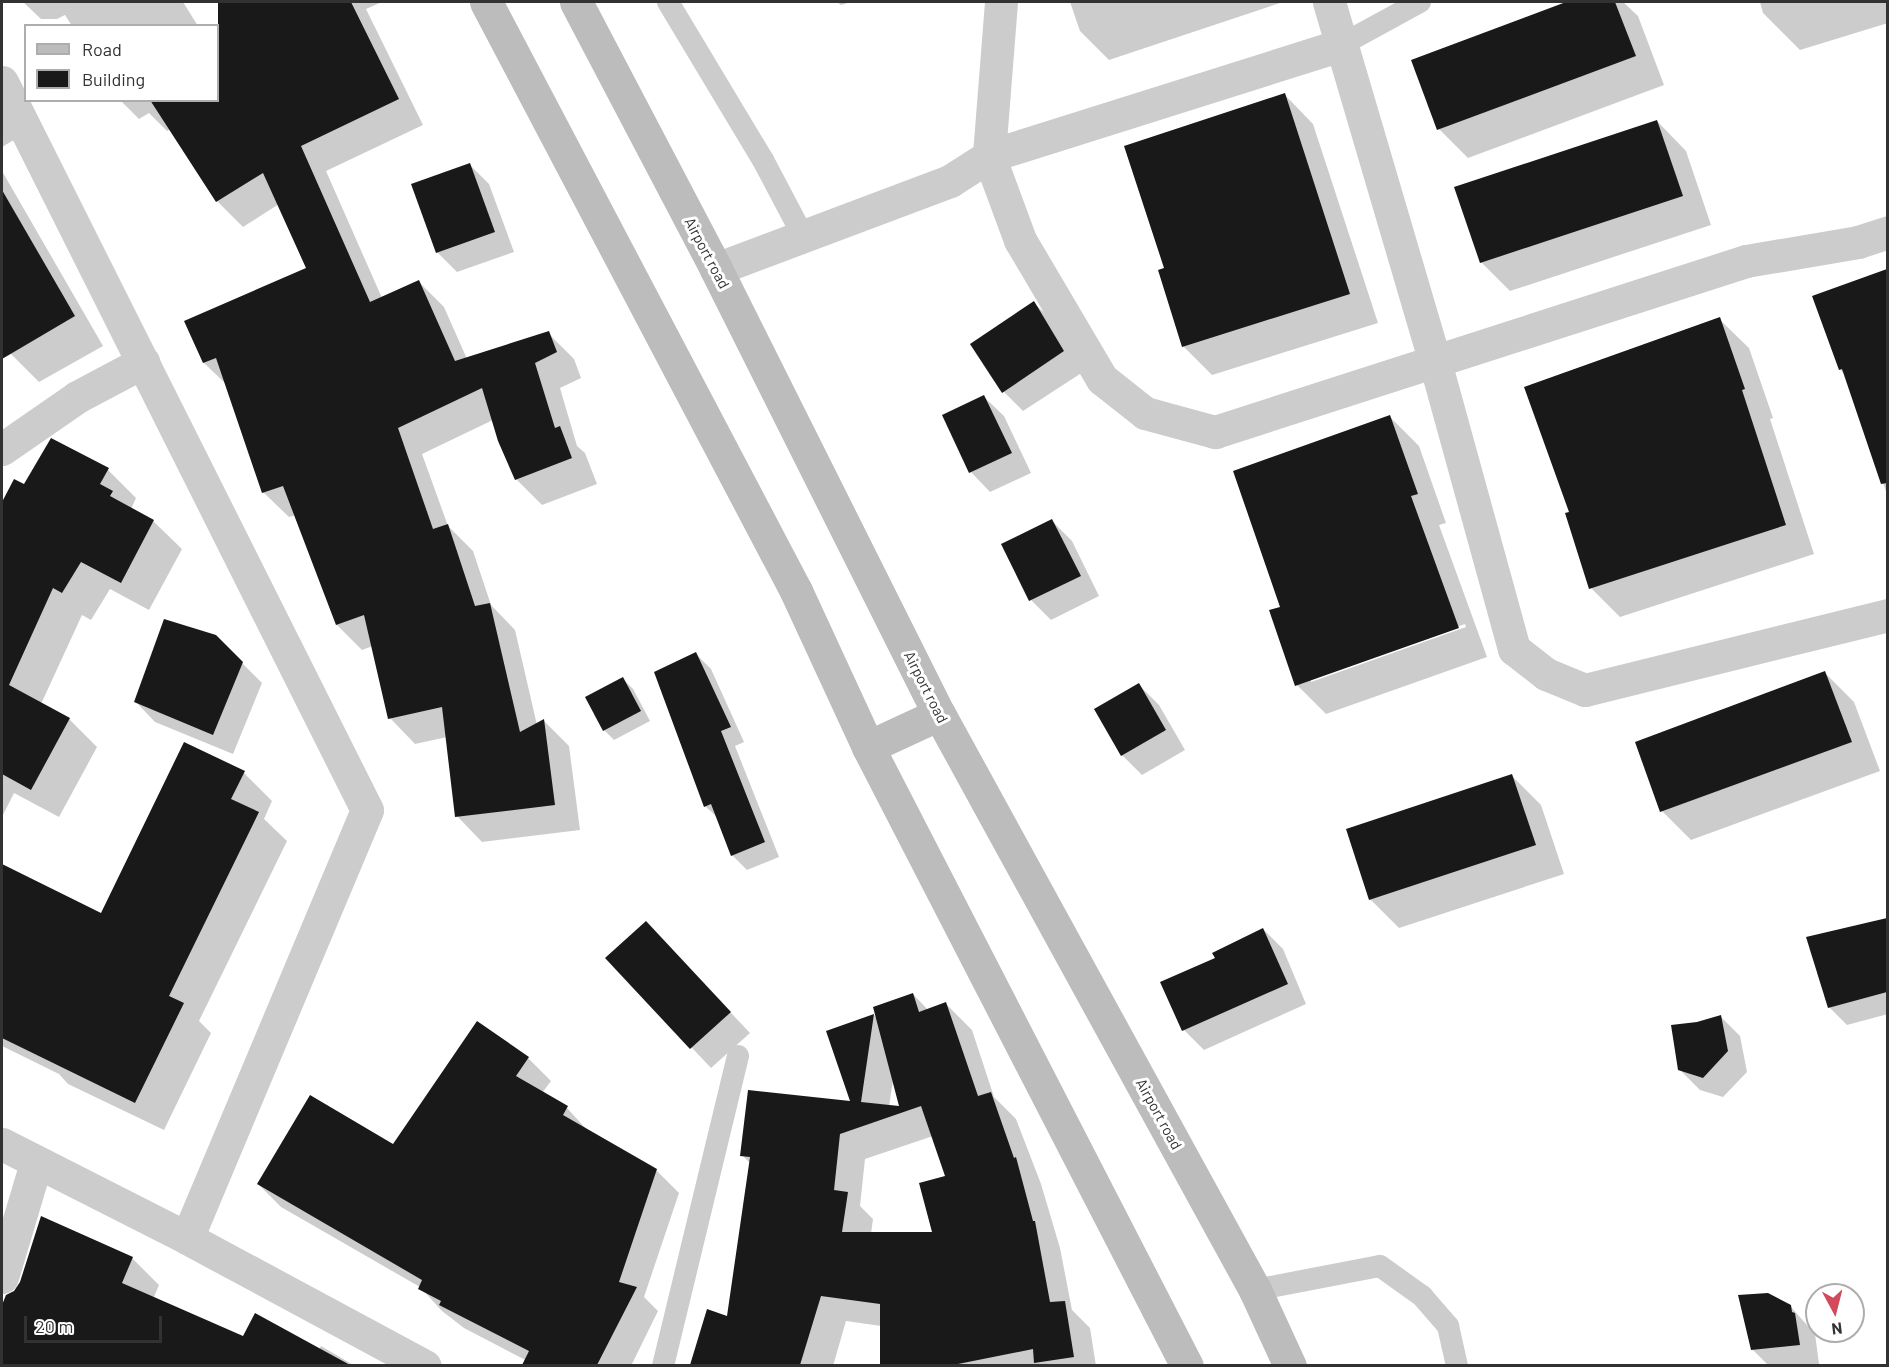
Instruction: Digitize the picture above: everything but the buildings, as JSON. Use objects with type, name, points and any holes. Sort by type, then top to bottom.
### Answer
[{"type":"main road","points":[[486,2],[796,591],[868,747],[1187,1365]]},
{"type":"main road","name":"Airport road","points":[[576,2],[716,269],[939,714],[1255,1290],[1290,1365]]},
{"type":"main road","points":[[868,747],[939,714]]},
{"type":"street","points":[[1001,2],[989,156],[1020,240],[1102,379],[1145,413],[1215,432],[1746,261],[1858,242],[1887,232]]},
{"type":"street","points":[[1329,2],[1436,362],[1514,649],[1546,674],[1585,690],[1887,615]]},
{"type":"street","points":[[716,269],[950,181],[989,156],[1341,45]]},
{"type":"street","points":[[2,82],[367,810],[187,1238]]},
{"type":"street","points":[[2,449],[76,397],[143,362]]},
{"type":"street","points":[[2,1144],[187,1238],[425,1365]]},
{"type":"street","points":[[2,1277],[36,1163]]},
{"type":"lane","points":[[668,2],[763,160],[803,236]]},
{"type":"lane","points":[[1341,45],[1420,2]]},
{"type":"lane","points":[[663,1365],[738,1056]]},
{"type":"lane","points":[[1255,1290],[1380,1266],[1422,1296],[1448,1326],[1458,1365]]}]
